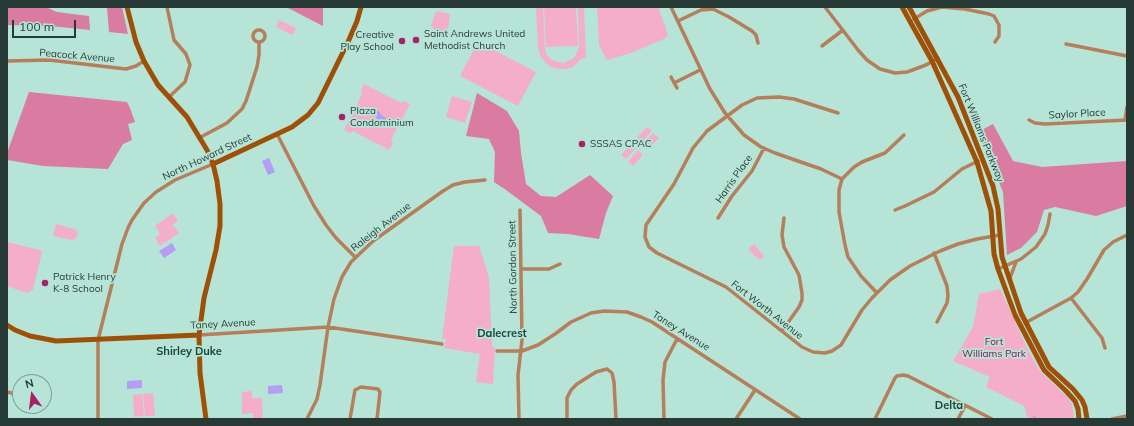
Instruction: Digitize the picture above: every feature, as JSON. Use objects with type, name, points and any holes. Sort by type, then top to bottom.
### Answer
[{"type":"street","points":[[127,7],[136,42],[144,61],[154,78],[187,117],[207,150],[213,164],[219,197],[220,226],[216,250],[204,298],[199,335],[200,373],[206,419]]},
{"type":"street","points":[[167,7],[174,40],[186,54],[190,65],[185,82],[169,97]]},
{"type":"street","name":"North Howard Street","points":[[98,419],[98,340],[122,244],[132,220],[148,199],[175,180],[213,164],[300,122],[315,107],[357,22],[361,7]]},
{"type":"street","points":[[671,7],[715,99],[727,116],[748,138],[764,148],[821,169],[842,179]]},
{"type":"street","points":[[825,7],[862,55],[875,66],[883,70],[895,73],[907,72],[926,65],[938,58]]},
{"type":"street","name":"Fort Williams Parkway","points":[[902,7],[932,61],[993,186],[998,209],[1002,257],[1023,324],[1044,370],[1075,401],[1079,419]]},
{"type":"street","name":"Fort Williams Parkway","points":[[909,7],[958,97],[980,161],[991,211],[994,254],[1015,315],[1023,324],[1049,366],[1078,394],[1085,407],[1087,419]]},
{"type":"street","points":[[910,21],[927,11],[942,8],[952,8],[989,14],[994,16],[1000,25],[999,36],[995,42]]},
{"type":"street","points":[[678,21],[701,10],[713,9],[752,31],[756,35],[758,43]]},
{"type":"street","points":[[822,46],[843,30]]},
{"type":"street","points":[[199,138],[227,124],[242,109],[257,67],[259,42]]},
{"type":"street","points":[[1066,44],[1127,56]]},
{"type":"street","name":"Peacock Avenue","points":[[7,61],[49,60],[124,69],[132,68],[144,61]]},
{"type":"street","points":[[674,82],[700,70]]},
{"type":"street","points":[[671,77],[677,88]]},
{"type":"street","name":"Fort Worth Avenue","points":[[838,113],[794,99],[773,96],[754,99],[742,105],[707,132],[693,148],[674,184],[646,226],[645,237],[649,247],[654,252],[726,287],[807,350],[829,352],[845,341],[862,310],[877,292],[904,269],[934,253],[968,241],[1000,235]]},
{"type":"street","points":[[1126,120],[1127,107]]},
{"type":"street","name":"Saylor Place","points":[[1029,120],[1035,123],[1046,124],[1126,120]]},
{"type":"street","points":[[277,134],[314,206],[326,225],[355,257]]},
{"type":"street","points":[[877,292],[857,272],[847,252],[840,218],[838,198],[839,190],[842,179],[859,164],[880,156],[904,135]]},
{"type":"street","name":"Harris Place","points":[[718,218],[732,196],[756,165],[764,148]]},
{"type":"street","points":[[895,210],[934,192],[962,169],[980,161]]},
{"type":"street","name":"Raleigh Avenue","points":[[307,419],[313,409],[320,385],[328,327],[335,294],[342,277],[355,257],[379,236],[453,185],[485,180]]},
{"type":"street","name":"North Gordon Street","points":[[519,419],[518,375],[522,351],[520,210]]},
{"type":"street","points":[[998,269],[1016,262],[1029,253],[1042,239],[1048,225],[1050,214]]},
{"type":"street","points":[[782,331],[799,307],[802,300],[799,275],[784,247],[782,235],[784,218]]},
{"type":"street","points":[[1023,324],[1071,298],[1078,292],[1087,279],[1104,250],[1113,242],[1127,235]]},
{"type":"street","points":[[934,253],[947,286],[948,296],[947,303],[937,322]]},
{"type":"street","points":[[1010,281],[1016,262]]},
{"type":"street","points":[[522,270],[549,269],[560,264]]},
{"type":"street","points":[[1071,298],[1102,338],[1105,348]]},
{"type":"street","name":"Taney Avenue","points":[[497,351],[522,351],[546,340],[577,319],[590,314],[604,311],[627,312],[641,316],[652,322],[800,419]]},
{"type":"street","name":"Taney Avenue","points":[[7,325],[22,334],[47,340],[64,342],[328,327],[442,344]]},
{"type":"street","points":[[664,419],[663,372],[666,357],[677,338]]},
{"type":"street","points":[[568,419],[568,398],[571,390],[577,384],[596,372],[607,369],[612,374],[614,382],[616,419]]},
{"type":"street","points":[[875,419],[894,381],[900,375],[908,376],[992,419]]},
{"type":"street","points":[[350,419],[355,389],[361,387],[378,389],[380,392],[377,419]]},
{"type":"street","points":[[736,419],[755,390]]},
{"type":"street","points":[[958,419],[965,406]]},
{"type":"street","points":[[1112,419],[1127,416]]},
{"type":"green space","points":[[536,7],[543,7],[545,50],[547,55],[552,60],[564,63],[574,58],[579,48],[578,7],[584,7],[586,58],[582,58],[573,67],[566,69],[551,67],[545,62],[540,56],[538,47]]},
{"type":"green space","points":[[544,7],[576,7],[578,46],[546,47]]},
{"type":"green space","points":[[597,7],[658,7],[668,34],[666,38],[631,53],[607,60],[599,45]]},
{"type":"green space","points":[[436,11],[450,14],[448,28],[439,36],[431,25]]},
{"type":"green space","points":[[279,20],[296,28],[293,35],[276,27]]},
{"type":"green space","points":[[478,42],[536,72],[518,106],[460,76]]},
{"type":"green space","points":[[364,84],[401,103],[404,101],[410,104],[391,140],[393,143],[389,150],[353,131],[350,133],[344,130],[362,94],[361,91]]},
{"type":"green space","points":[[452,96],[472,102],[465,123],[446,117]]},
{"type":"green space","points":[[647,127],[652,131],[642,142],[637,137]]},
{"type":"green space","points":[[653,133],[659,138],[648,149],[643,144]]},
{"type":"green space","points":[[631,144],[636,148],[626,159],[621,155]]},
{"type":"green space","points":[[638,150],[643,155],[633,166],[628,161]]},
{"type":"green space","points":[[173,213],[178,221],[160,234],[155,226]]},
{"type":"green space","points":[[56,224],[75,229],[78,233],[76,238],[72,240],[53,236]]},
{"type":"green space","points":[[173,225],[179,233],[160,246],[155,238]]},
{"type":"green space","points":[[7,242],[40,250],[42,252],[33,290],[27,293],[7,286]]},
{"type":"green space","points":[[754,244],[764,256],[759,260],[748,249]]},
{"type":"green space","points":[[454,246],[479,246],[489,278],[492,346],[495,347],[493,384],[476,382],[480,354],[444,348],[446,339],[442,339]]},
{"type":"green space","name":"Fort Williams Park","points":[[1000,289],[1028,350],[1040,371],[1067,397],[1072,404],[1074,419],[1028,419],[1024,406],[986,387],[990,377],[953,361],[973,327],[979,294]]},
{"type":"green space","points":[[252,391],[252,398],[262,398],[263,419],[253,419],[253,413],[242,414],[242,392]]},
{"type":"green space","points":[[153,393],[155,416],[145,416],[143,394]]},
{"type":"green space","points":[[142,394],[144,416],[134,417],[133,395]]},
{"type":"shaded area","points":[[7,7],[46,7],[57,12],[89,16],[90,30],[50,26],[7,25]]},
{"type":"shaded area","points":[[107,7],[122,7],[128,34],[109,32]]},
{"type":"shaded area","points":[[286,7],[323,7],[323,26]]},
{"type":"shaded area","points":[[29,92],[127,102],[135,122],[128,124],[132,140],[123,144],[108,169],[43,166],[7,160],[7,153]]},
{"type":"shaded area","points":[[477,93],[507,111],[519,131],[526,184],[541,196],[556,197],[590,175],[613,196],[606,213],[599,239],[568,234],[548,233],[541,216],[494,182],[495,152],[489,139],[466,136]]},
{"type":"shaded area","points":[[378,111],[386,118],[385,121],[390,122],[388,127],[385,127],[384,123],[376,118],[376,113]]},
{"type":"shaded area","points":[[993,124],[1013,161],[1042,167],[1127,161],[1127,206],[1096,216],[1055,207],[1044,210],[1037,232],[1021,248],[1007,255],[1003,192],[978,132]]},
{"type":"shaded area","points":[[269,158],[275,172],[268,175],[262,161]]},
{"type":"shaded area","points":[[172,243],[176,250],[164,258],[159,251]]},
{"type":"shaded area","points":[[142,380],[142,388],[127,389],[127,381]]},
{"type":"shaded area","points":[[282,385],[283,393],[268,394],[268,386]]},
{"type":"waterway","points":[[1033,416],[1037,419]]},
{"type":"place","name":"Saint Andrews United Methodist Church","points":[[416,40]]},
{"type":"place","name":"Creative Play School","points":[[402,41]]},
{"type":"place","name":"Plaza Condominium","points":[[342,117]]},
{"type":"place","name":"SSSAS CPAC","points":[[582,144]]},
{"type":"place","name":"Patrick Henry K-8 School","points":[[45,283]]},
{"type":"district","name":"Dalecrest","points":[[502,334]]},
{"type":"district","name":"Shirley Duke","points":[[189,352]]},
{"type":"district","name":"Delta","points":[[949,406]]}]
